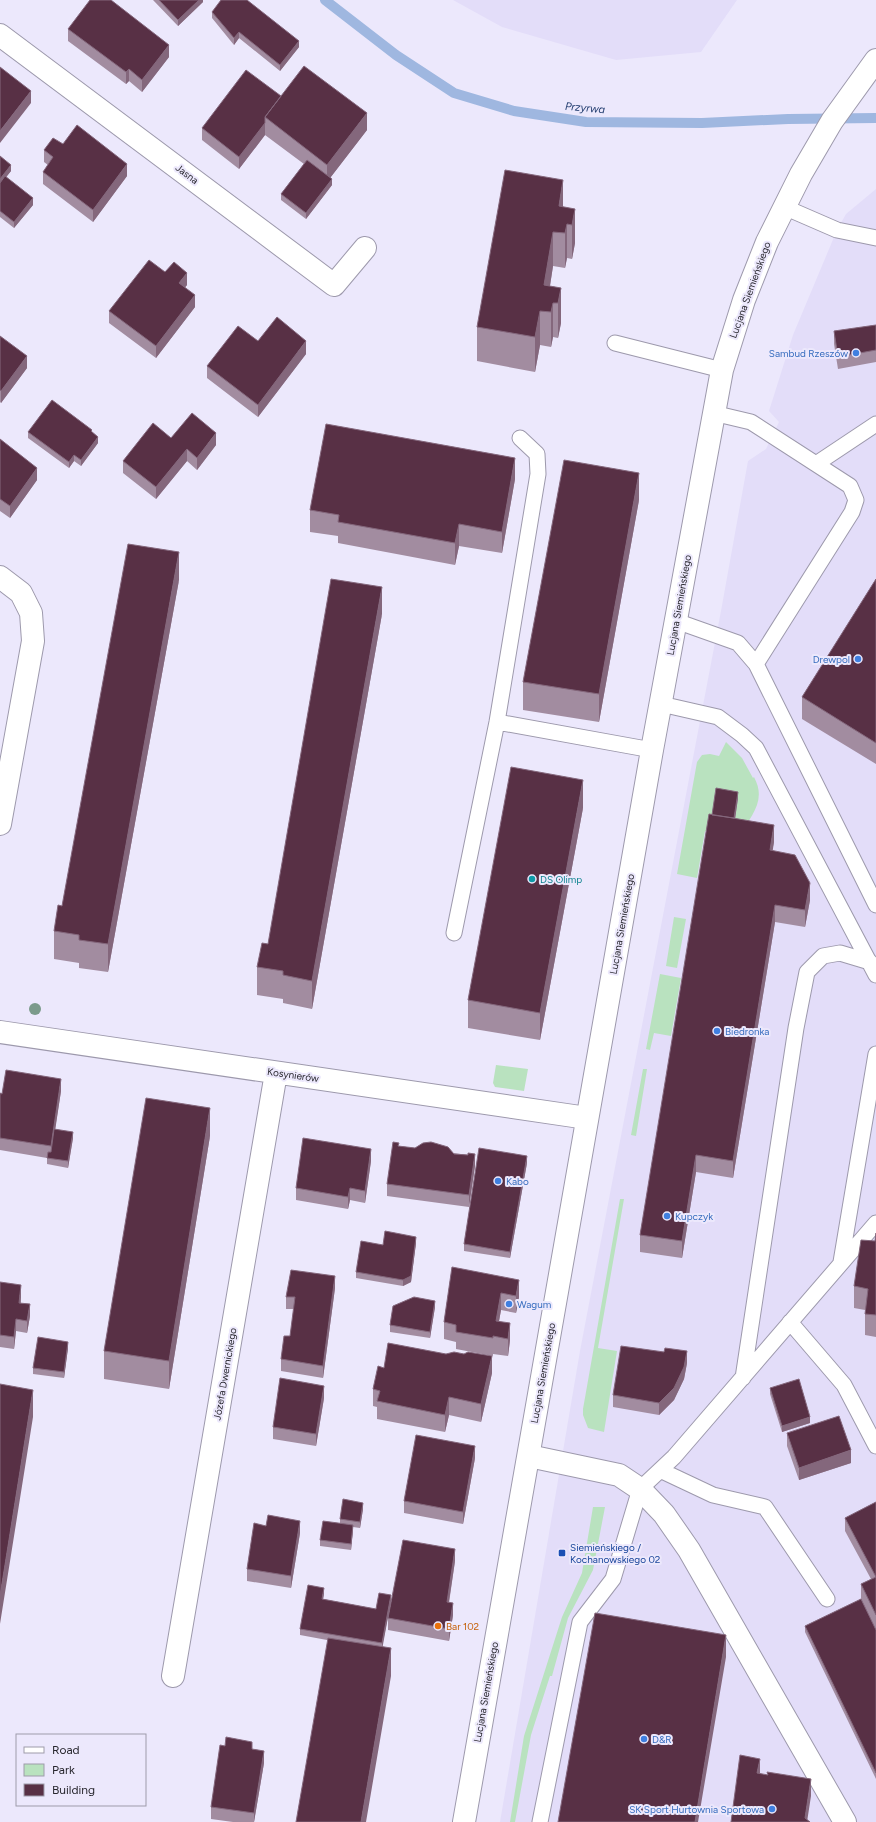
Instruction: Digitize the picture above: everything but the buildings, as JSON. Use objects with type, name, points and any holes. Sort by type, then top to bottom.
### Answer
[{"type":"street","name":"Jasna","points":[[0,35],[334,285],[365,248]]},
{"type":"street","name":"Lucjana Siemieńskiego","points":[[464,1822],[530,1456],[587,1118],[652,750],[722,370],[744,300],[760,257],[784,207],[832,121],[876,60]]},
{"type":"street","points":[[0,577],[21,593],[31,613],[33,641],[0,824]]},
{"type":"street","name":"Kosynierów","points":[[0,1032],[587,1118]]},
{"type":"street","name":"Józefa Dwernickiego","points":[[173,1676],[276,1073]]},
{"type":"street","points":[[530,1456],[620,1475],[640,1488],[664,1514],[689,1550],[845,1822]]},
{"type":"lane","points":[[784,207],[838,230],[876,238]]},
{"type":"lane","points":[[615,343],[722,370]]},
{"type":"lane","points":[[713,413],[751,422],[850,486],[856,500],[852,512],[756,664]]},
{"type":"lane","points":[[816,464],[876,424]]},
{"type":"lane","points":[[454,933],[497,722],[538,474],[537,454],[520,438]]},
{"type":"lane","points":[[676,621],[738,643],[756,664],[876,905]]},
{"type":"lane","points":[[661,704],[718,717],[742,735],[756,748],[873,969]]},
{"type":"lane","points":[[497,722],[652,750]]},
{"type":"lane","points":[[743,1378],[796,1028],[807,972],[823,956],[840,953],[873,969]]},
{"type":"lane","points":[[841,1262],[876,1054]]},
{"type":"lane","points":[[540,1822],[580,1622],[613,1580],[640,1488],[674,1458],[876,1223]]},
{"type":"lane","points":[[790,1322],[844,1385],[876,1446]]},
{"type":"lane","points":[[660,1470],[713,1495],[765,1507],[827,1599]]},
{"type":"shaded area","points":[[453,0],[737,0],[701,52],[616,60],[502,27]]},
{"type":"shaded area","points":[[876,189],[876,1822],[500,1822],[580,1351],[721,611],[748,461],[766,449],[779,422],[769,411],[793,335],[837,230],[846,214]]},
{"type":"green space","points":[[726,742],[742,758],[753,778],[754,777],[758,786],[759,794],[756,808],[739,836],[705,831],[697,878],[677,874],[697,762],[702,755],[710,754],[719,756]]},
{"type":"green space","points":[[674,917],[686,919],[677,968],[666,966]]},
{"type":"green space","points":[[660,974],[681,978],[671,1036],[654,1033],[650,1050],[646,1049]]},
{"type":"green space","points":[[496,1065],[528,1069],[524,1091],[495,1087],[493,1083]]},
{"type":"green space","points":[[643,1069],[647,1069],[636,1136],[631,1135]]},
{"type":"green space","points":[[620,1199],[624,1199],[598,1348],[617,1351],[604,1432],[588,1428],[583,1415],[583,1409]]},
{"type":"green space","points":[[593,1507],[605,1507],[593,1570],[568,1618],[552,1676],[550,1676],[531,1735],[515,1822],[510,1822],[524,1736],[562,1617],[582,1573]]},
{"type":"waterway","name":"Przyrwa","points":[[325,0],[396,55],[454,93],[514,111],[586,122],[702,123],[788,119],[876,118]]},
{"type":"place","name":"Sambud Rzeszów","points":[[856,353]]},
{"type":"place","name":"Drewpol","points":[[858,659]]},
{"type":"place","name":"DS Olimp","points":[[532,879]]},
{"type":"place","name":"Biedronka","points":[[717,1031]]},
{"type":"place","name":"Kabo","points":[[498,1181]]},
{"type":"place","name":"Kupczyk","points":[[667,1216]]},
{"type":"place","name":"Wagum","points":[[509,1304]]},
{"type":"place","name":"Siemieńskiego / Kochanowskiego 02","points":[[562,1553]]},
{"type":"place","name":"Bar 102","points":[[438,1626]]},
{"type":"place","name":"D&R","points":[[644,1739]]},
{"type":"place","name":"SK Sport Hurtownia Sportowa","points":[[772,1809]]}]
